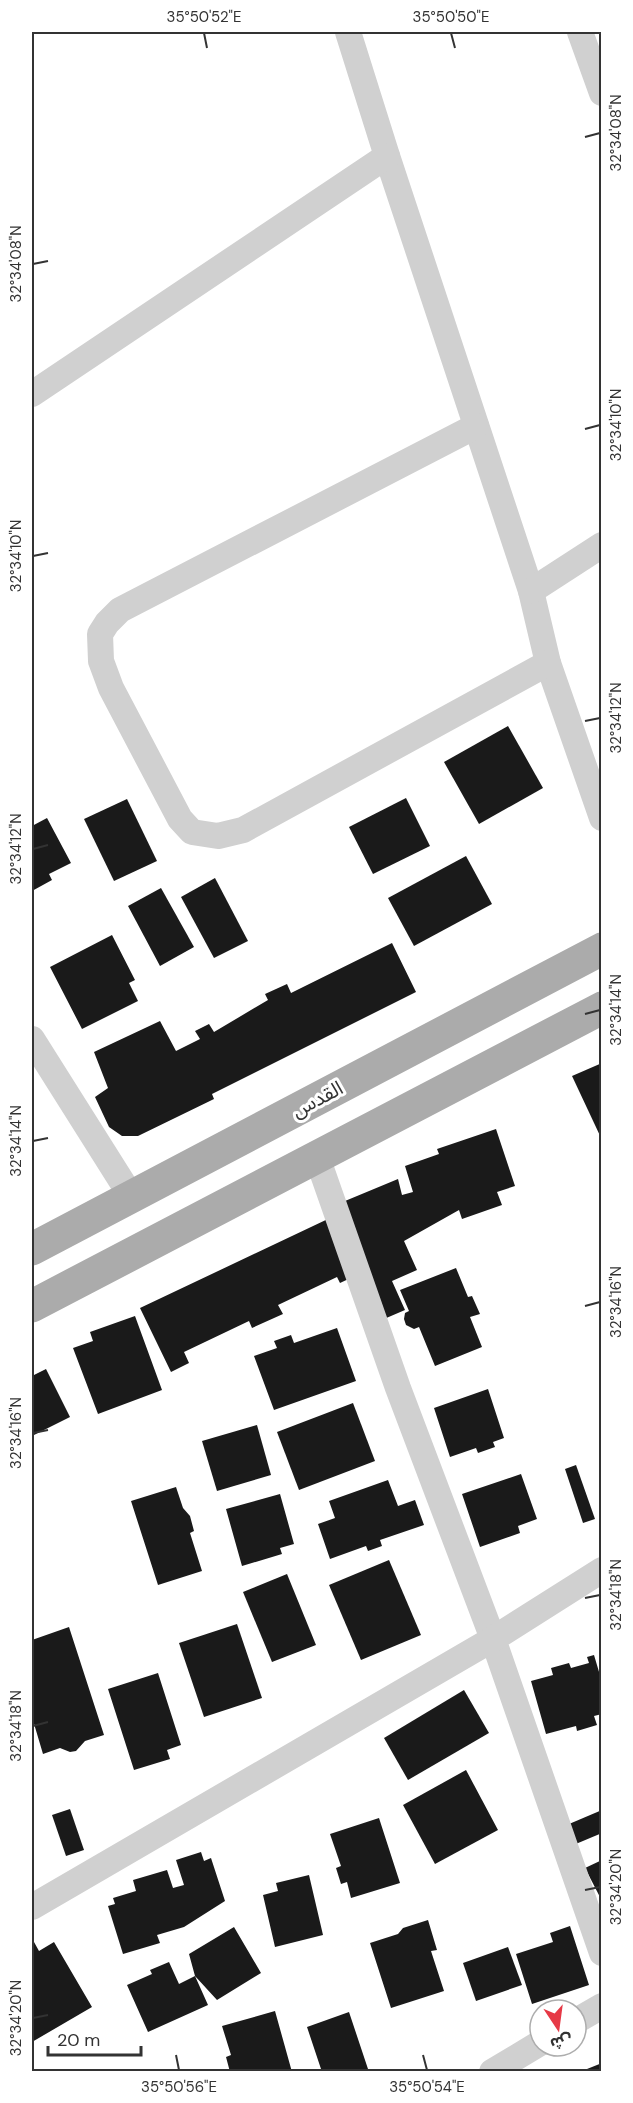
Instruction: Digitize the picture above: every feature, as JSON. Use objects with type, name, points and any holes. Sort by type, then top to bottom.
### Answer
[{"type":"main road","name":"القدس","points":[[32,1249],[602,949]]},
{"type":"main road","points":[[32,1306],[602,1008]]},
{"type":"street","points":[[348,32],[531,591],[548,663],[602,818]]},
{"type":"street","points":[[580,32],[602,93]]},
{"type":"street","points":[[32,394],[387,156]]},
{"type":"street","points":[[476,426],[120,610],[106,623],[100,634],[101,662],[111,688],[180,819],[192,832],[218,836],[243,830],[548,663]]},
{"type":"street","points":[[531,591],[602,545]]},
{"type":"street","points":[[32,1039],[131,1197]]},
{"type":"street","points":[[317,1157],[398,1388],[493,1639],[602,1953]]},
{"type":"street","points":[[32,1907],[493,1639],[602,1570]]},
{"type":"street","points":[[588,2014],[602,2006]]},
{"type":"street","points":[[492,2072],[528,2050]]},
{"type":"building","points":[[508,726],[543,788],[479,824],[444,762]]},
{"type":"building","points":[[406,798],[430,846],[373,874],[349,827]]},
{"type":"building","points":[[127,799],[157,861],[114,881],[84,819]]},
{"type":"building","points":[[47,818],[71,863],[49,874],[52,880],[32,891],[32,826]]},
{"type":"building","points":[[466,856],[492,904],[414,946],[388,898]]},
{"type":"building","points":[[215,878],[248,941],[214,958],[181,897]]},
{"type":"building","points":[[161,888],[194,947],[160,966],[128,906]]},
{"type":"building","points":[[112,935],[135,980],[129,983],[138,1001],[82,1029],[50,967]]},
{"type":"building","points":[[392,943],[416,992],[212,1094],[214,1099],[138,1136],[122,1136],[109,1127],[95,1097],[108,1088],[94,1052],[160,1021],[176,1051],[200,1039],[195,1031],[209,1024],[214,1032],[268,1000],[265,994],[287,984],[291,993]]},
{"type":"building","points":[[602,1063],[602,1140],[572,1076]]},
{"type":"building","points":[[496,1129],[515,1186],[497,1192],[502,1205],[462,1219],[459,1210],[404,1241],[417,1270],[392,1281],[405,1310],[384,1319],[345,1201],[398,1179],[402,1195],[413,1192],[405,1166],[439,1154],[437,1149]]},
{"type":"building","points":[[330,1218],[357,1275],[340,1283],[337,1277],[278,1305],[283,1314],[252,1328],[249,1321],[184,1352],[189,1363],[171,1372],[140,1308]]},
{"type":"building","points":[[456,1268],[468,1297],[472,1296],[480,1314],[470,1317],[482,1347],[435,1366],[419,1327],[414,1329],[406,1325],[405,1313],[409,1311],[400,1290]]},
{"type":"building","points":[[135,1316],[162,1390],[98,1414],[73,1348],[93,1341],[90,1332]]},
{"type":"building","points":[[337,1328],[356,1381],[274,1410],[254,1356],[277,1348],[274,1341],[291,1335],[294,1343]]},
{"type":"building","points":[[46,1369],[70,1417],[32,1436],[32,1376]]},
{"type":"building","points":[[488,1389],[504,1438],[493,1442],[495,1447],[478,1453],[476,1448],[450,1457],[434,1408]]},
{"type":"building","points":[[353,1403],[375,1461],[299,1490],[277,1432]]},
{"type":"building","points":[[257,1425],[271,1475],[217,1491],[202,1441]]},
{"type":"building","points":[[576,1465],[595,1519],[583,1523],[565,1469]]},
{"type":"building","points":[[521,1474],[537,1519],[518,1526],[520,1533],[480,1547],[462,1494]]},
{"type":"building","points":[[388,1480],[398,1506],[415,1500],[424,1525],[380,1540],[382,1546],[368,1551],[366,1546],[330,1559],[318,1524],[335,1518],[329,1501]]},
{"type":"building","points":[[176,1487],[183,1508],[190,1516],[194,1531],[190,1533],[202,1571],[158,1585],[131,1501]]},
{"type":"building","points":[[280,1494],[294,1544],[280,1548],[282,1554],[242,1566],[226,1509]]},
{"type":"building","points":[[389,1560],[421,1635],[361,1660],[329,1585]]},
{"type":"building","points":[[287,1574],[316,1645],[272,1662],[243,1592]]},
{"type":"building","points":[[237,1624],[262,1698],[204,1717],[179,1643]]},
{"type":"building","points":[[69,1627],[104,1735],[85,1741],[76,1751],[70,1752],[60,1748],[43,1754],[32,1717],[32,1640]]},
{"type":"building","points":[[594,1655],[602,1682],[602,1714],[594,1716],[597,1725],[577,1731],[576,1726],[546,1734],[531,1681],[553,1675],[551,1668],[569,1663],[571,1668],[589,1663],[587,1657]]},
{"type":"building","points":[[158,1673],[181,1745],[167,1750],[170,1759],[134,1770],[108,1689]]},
{"type":"building","points":[[464,1690],[489,1733],[408,1780],[384,1738]]},
{"type":"building","points":[[466,1770],[498,1830],[435,1864],[403,1805]]},
{"type":"building","points":[[70,1809],[84,1850],[66,1856],[52,1815]]},
{"type":"building","points":[[602,1810],[602,1833],[571,1846],[562,1827]]},
{"type":"building","points":[[379,1818],[400,1883],[351,1898],[347,1882],[341,1884],[336,1868],[341,1866],[330,1834]]},
{"type":"building","points":[[201,1852],[204,1861],[211,1858],[225,1901],[184,1927],[157,1935],[160,1943],[123,1954],[108,1906],[115,1904],[113,1898],[136,1891],[133,1880],[167,1870],[173,1888],[184,1885],[176,1860]]},
{"type":"building","points":[[602,1860],[602,1901],[585,1868]]},
{"type":"building","points":[[309,1875],[323,1935],[275,1947],[263,1895],[278,1891],[276,1883]]},
{"type":"building","points":[[428,1920],[437,1950],[431,1951],[444,1991],[391,2008],[370,1943],[398,1934],[403,1928]]},
{"type":"building","points":[[570,1926],[589,1985],[550,1998],[530,1998],[516,1954],[553,1942],[550,1933]]},
{"type":"building","points":[[234,1927],[261,1973],[217,2000],[195,1976],[189,1954]]},
{"type":"building","points":[[34,1942],[39,1951],[54,1942],[92,2007],[32,2042],[32,1943]]},
{"type":"building","points":[[508,1947],[522,1985],[476,2001],[463,1963]]},
{"type":"building","points":[[169,1962],[179,1984],[195,1976],[208,2005],[148,2032],[127,1985],[152,1974],[150,1970]]},
{"type":"building","points":[[275,2011],[292,2072],[230,2072],[226,2057],[231,2055],[222,2026]]},
{"type":"building","points":[[349,2012],[369,2072],[322,2072],[307,2027]]},
{"type":"building","points":[[602,2063],[602,2071],[582,2071]]}]
